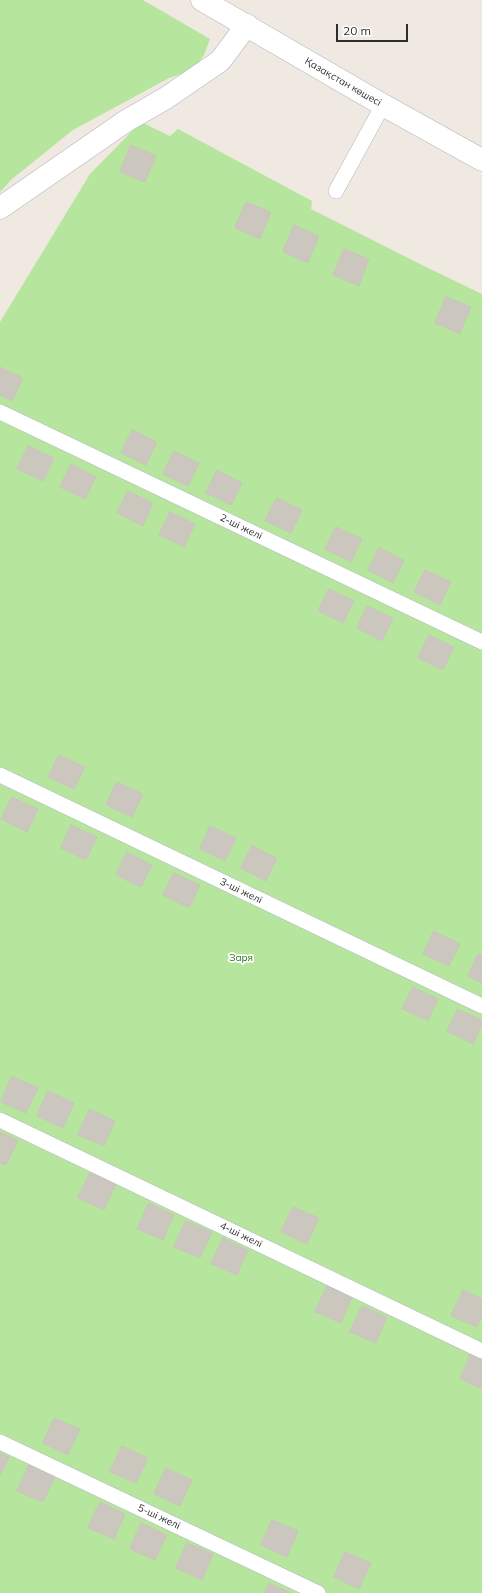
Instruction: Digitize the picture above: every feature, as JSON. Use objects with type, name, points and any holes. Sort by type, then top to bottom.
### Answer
[{"type":"street","name":"Қазақстан көшесі","points":[[205,1],[383,105],[482,160]]},
{"type":"street","points":[[0,208],[126,121],[166,98],[220,61],[247,25]]},
{"type":"lane","points":[[336,191],[383,105]]},
{"type":"lane","name":"2-ші желі","points":[[0,412],[482,642]]},
{"type":"lane","name":"3-ші желі","points":[[0,775],[482,1006]]},
{"type":"lane","name":"4-ші желі","points":[[0,1120],[482,1351]]},
{"type":"lane","name":"5-ші желі","points":[[0,1442],[318,1593]]},
{"type":"green space","points":[[0,0],[143,0],[210,39],[204,55],[193,70],[169,78],[73,130],[12,179],[0,192]]},
{"type":"green space","name":"Заря","points":[[141,122],[170,136],[178,129],[312,201],[311,209],[482,294],[482,1593],[0,1593],[0,322],[90,174]]},
{"type":"building","points":[[131,145],[156,156],[145,182],[120,172]]},
{"type":"building","points":[[246,202],[271,212],[260,239],[235,228]]},
{"type":"building","points":[[294,225],[319,236],[308,263],[283,252]]},
{"type":"building","points":[[344,249],[369,259],[359,286],[333,275]]},
{"type":"building","points":[[446,297],[471,307],[460,334],[435,323]]},
{"type":"building","points":[[0,367],[23,378],[12,401],[0,395]]},
{"type":"building","points":[[132,430],[157,442],[146,465],[121,453]]},
{"type":"building","points":[[28,446],[54,458],[43,481],[17,469]]},
{"type":"building","points":[[174,451],[199,463],[188,486],[163,474]]},
{"type":"building","points":[[71,464],[96,477],[85,499],[60,487]]},
{"type":"building","points":[[217,470],[242,483],[231,505],[206,493]]},
{"type":"building","points":[[128,491],[153,503],[143,526],[117,513]]},
{"type":"building","points":[[277,498],[302,510],[291,533],[265,521]]},
{"type":"building","points":[[170,512],[195,524],[184,547],[159,535]]},
{"type":"building","points":[[336,527],[362,539],[351,562],[325,549]]},
{"type":"building","points":[[379,548],[404,560],[393,583],[368,570]]},
{"type":"building","points":[[425,570],[451,582],[440,605],[414,592]]},
{"type":"building","points":[[329,589],[354,601],[343,623],[318,611]]},
{"type":"building","points":[[367,606],[393,618],[382,641],[357,628]]},
{"type":"building","points":[[429,635],[454,647],[443,670],[418,658]]},
{"type":"building","points":[[59,755],[85,767],[74,789],[48,777]]},
{"type":"building","points":[[117,782],[143,794],[132,817],[106,805]]},
{"type":"building","points":[[12,797],[38,809],[27,832],[1,819]]},
{"type":"building","points":[[71,825],[97,837],[86,860],[61,848]]},
{"type":"building","points":[[210,826],[236,838],[225,861],[200,849]]},
{"type":"building","points":[[252,846],[277,858],[266,881],[241,868]]},
{"type":"building","points":[[127,852],[152,865],[141,887],[116,875]]},
{"type":"building","points":[[174,873],[200,885],[189,908],[163,895]]},
{"type":"building","points":[[434,931],[460,944],[449,966],[423,954]]},
{"type":"building","points":[[478,954],[482,955],[482,983],[468,976]]},
{"type":"building","points":[[413,987],[438,999],[428,1021],[402,1009]]},
{"type":"building","points":[[458,1009],[482,1020],[482,1025],[473,1044],[447,1031]]},
{"type":"building","points":[[12,1076],[38,1088],[26,1113],[1,1102]]},
{"type":"building","points":[[48,1091],[74,1103],[63,1128],[37,1116]]},
{"type":"building","points":[[90,1109],[115,1121],[104,1146],[78,1135]]},
{"type":"building","points":[[0,1132],[18,1140],[6,1165],[0,1163]]},
{"type":"building","points":[[90,1173],[116,1184],[104,1210],[78,1198]]},
{"type":"building","points":[[149,1203],[174,1215],[163,1240],[137,1229]]},
{"type":"building","points":[[293,1207],[319,1218],[307,1244],[281,1232]]},
{"type":"building","points":[[186,1221],[212,1232],[200,1258],[174,1247]]},
{"type":"building","points":[[223,1238],[248,1250],[237,1275],[211,1264]]},
{"type":"building","points":[[327,1286],[352,1297],[341,1323],[315,1312]]},
{"type":"building","points":[[463,1290],[482,1299],[482,1315],[477,1327],[451,1316]]},
{"type":"building","points":[[362,1306],[387,1317],[376,1343],[350,1332]]},
{"type":"building","points":[[471,1353],[482,1358],[482,1389],[460,1379]]},
{"type":"building","points":[[54,1418],[80,1429],[68,1455],[43,1443]]},
{"type":"building","points":[[122,1446],[148,1458],[136,1483],[110,1472]]},
{"type":"building","points":[[0,1453],[9,1457],[0,1476]]},
{"type":"building","points":[[29,1465],[55,1477],[43,1502],[17,1491]]},
{"type":"building","points":[[166,1468],[192,1480],[180,1506],[154,1494]]},
{"type":"building","points":[[100,1502],[125,1514],[114,1539],[88,1528]]},
{"type":"building","points":[[272,1520],[298,1531],[287,1557],[261,1545]]},
{"type":"building","points":[[141,1523],[167,1535],[155,1560],[130,1549]]},
{"type":"building","points":[[187,1543],[213,1554],[202,1580],[176,1568]]},
{"type":"building","points":[[345,1552],[371,1563],[359,1589],[334,1577]]},
{"type":"building","points":[[269,1583],[291,1593],[265,1593]]}]
